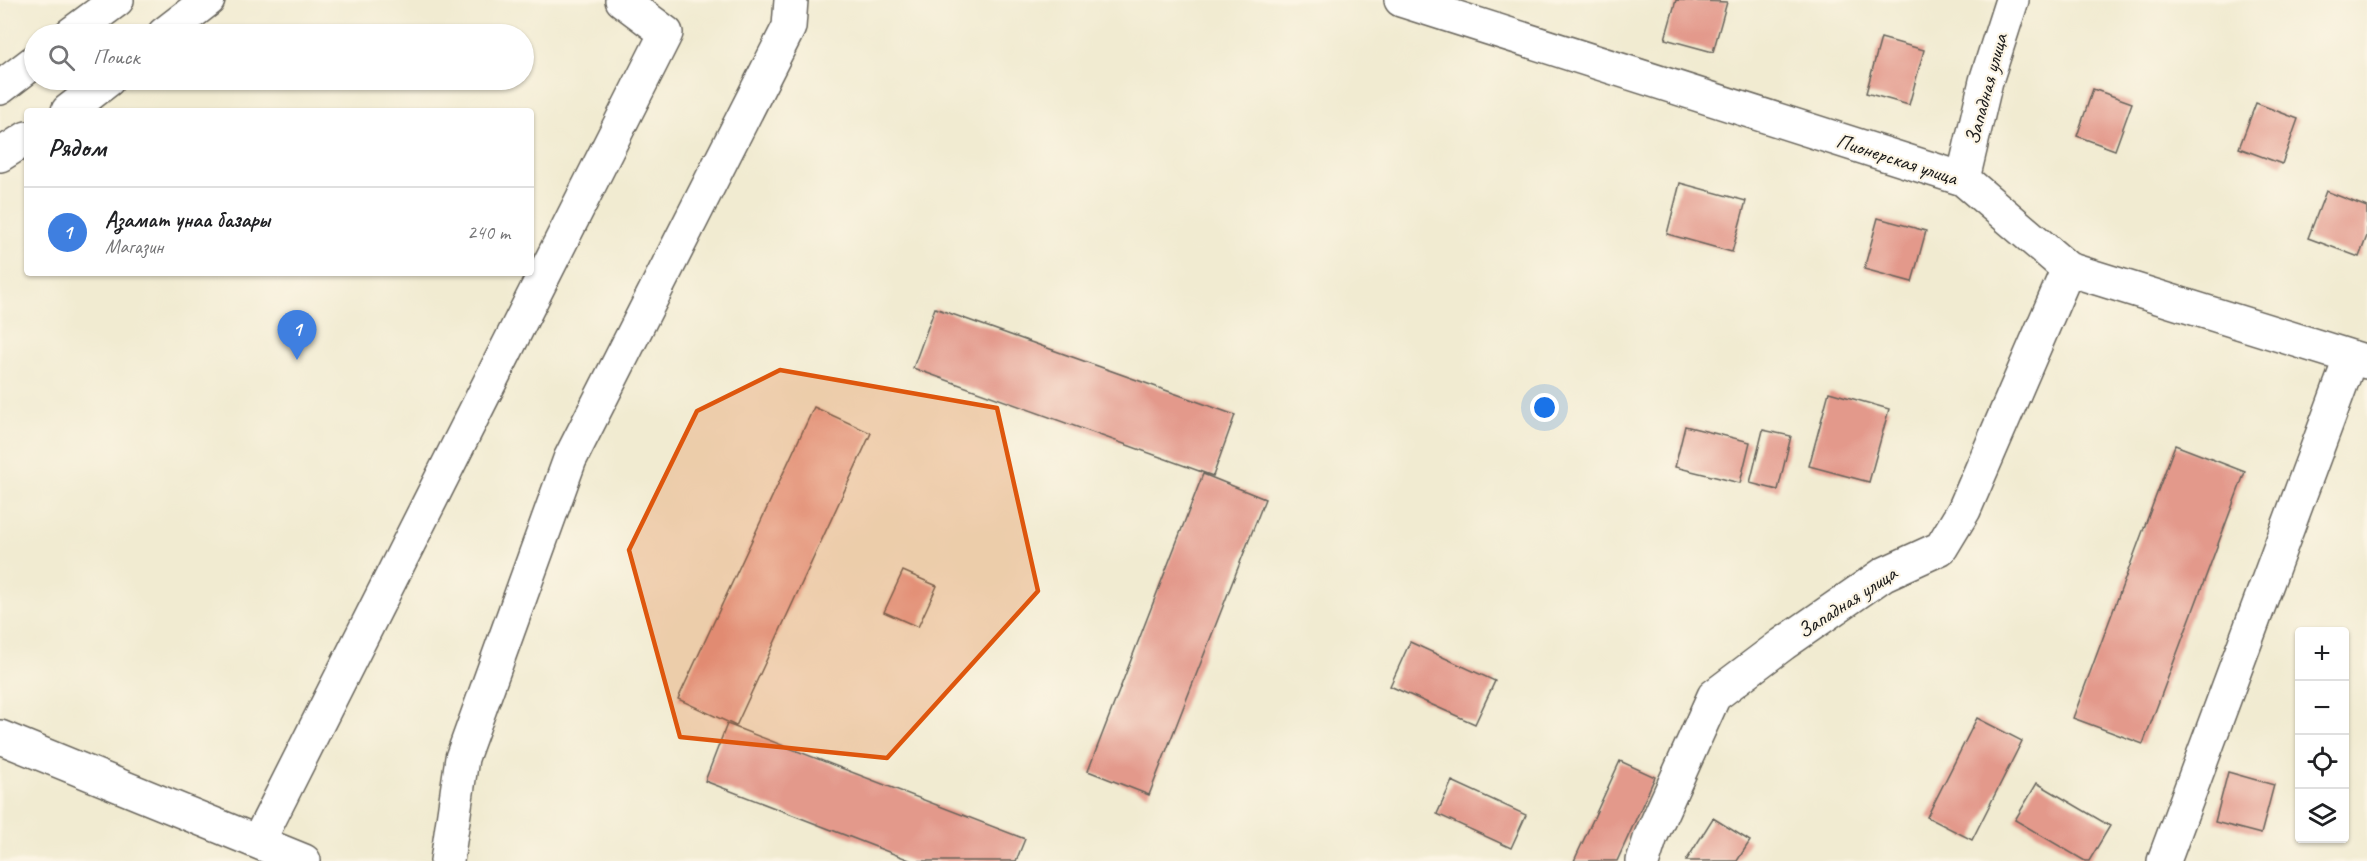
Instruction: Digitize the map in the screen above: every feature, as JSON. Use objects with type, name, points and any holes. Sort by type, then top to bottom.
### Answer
[{"type":"street","points":[[85,24],[117,0]]},
{"type":"street","points":[[177,24],[208,0]]},
{"type":"street","points":[[258,842],[666,33],[622,0]]},
{"type":"street","points":[[447,861],[462,758],[570,459],[789,27],[791,0]]},
{"type":"street","name":"Пионерская улица","points":[[1401,0],[1963,179],[2068,269],[2359,360]]},
{"type":"street","name":"Западная улица","points":[[1963,179],[1986,81],[2012,0]]},
{"type":"street","points":[[0,88],[24,70]]},
{"type":"street","points":[[72,108],[95,90]]},
{"type":"street","points":[[0,155],[24,140]]},
{"type":"street","name":"Западная улица","points":[[1643,861],[1651,836],[1714,696],[1783,644],[1884,574],[1941,548],[1964,510],[2068,269]]},
{"type":"street","points":[[2164,861],[2359,360]]},
{"type":"street","points":[[0,737],[304,861]]},
{"type":"highlighted area","points":[[780,370],[997,408],[1038,591],[887,758],[680,737],[629,550],[697,411]]},
{"type":"building","points":[[1676,0],[1727,2],[1713,52],[1665,39]]},
{"type":"building","points":[[1881,38],[1924,50],[1909,105],[1866,93]]},
{"type":"building","points":[[2093,89],[2132,103],[2115,150],[2077,136]]},
{"type":"building","points":[[2256,103],[2298,119],[2282,164],[2239,148]]},
{"type":"building","points":[[1680,183],[1746,201],[1732,252],[1667,234]]},
{"type":"building","points":[[2326,191],[2367,207],[2367,236],[2359,257],[2308,238]]},
{"type":"building","points":[[1878,218],[1926,231],[1912,282],[1864,269]]},
{"type":"building","points":[[935,308],[1235,415],[1213,476],[913,368]]},
{"type":"building","points":[[1829,392],[1889,409],[1869,482],[1809,466]]},
{"type":"building","points":[[814,407],[871,433],[736,726],[678,699]]},
{"type":"building","points":[[1685,426],[1750,442],[1740,483],[1675,467]]},
{"type":"building","points":[[1763,430],[1791,436],[1778,490],[1750,483]]},
{"type":"building","points":[[2175,445],[2245,472],[2143,744],[2073,718]]},
{"type":"building","points":[[1203,474],[1265,499],[1149,795],[1088,771]]},
{"type":"building","points":[[903,571],[937,586],[918,627],[884,612]]},
{"type":"building","points":[[1410,642],[1495,681],[1475,724],[1390,686]]},
{"type":"building","points":[[1977,718],[2022,741],[1972,840],[1927,817]]},
{"type":"building","points":[[727,724],[1025,839],[1016,861],[912,861],[705,781]]},
{"type":"building","points":[[1620,761],[1655,777],[1617,861],[1574,861]]},
{"type":"building","points":[[2228,772],[2274,785],[2261,834],[2215,822]]},
{"type":"building","points":[[1452,781],[1526,815],[1511,848],[1437,814]]},
{"type":"building","points":[[2037,783],[2110,826],[2089,861],[2085,861],[2015,820]]},
{"type":"building","points":[[1713,818],[1750,841],[1737,861],[1686,861]]},
{"type":"place","name":"Азамат унаа базары","points":[[297,360]]}]
